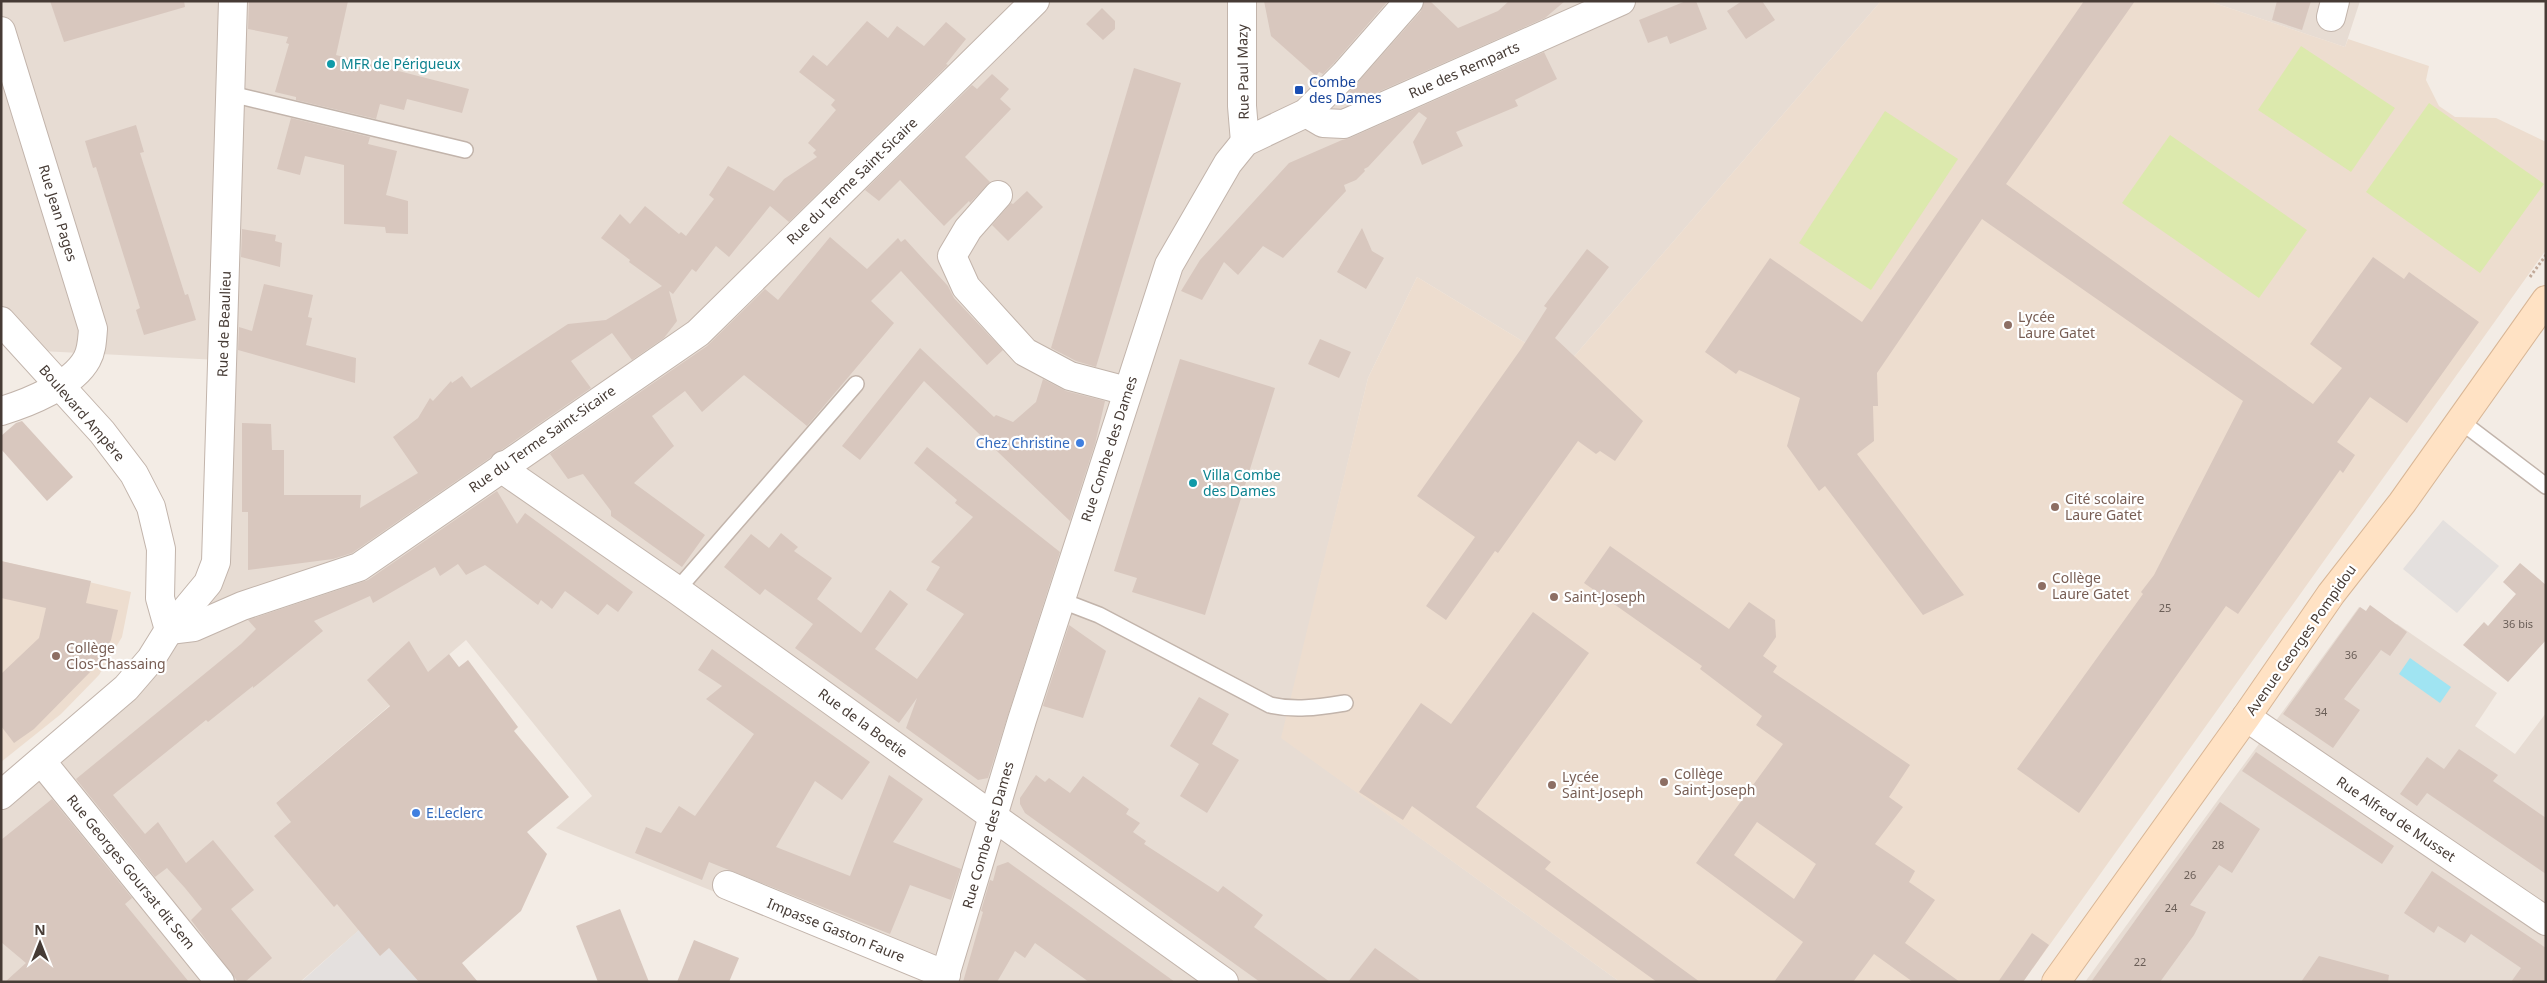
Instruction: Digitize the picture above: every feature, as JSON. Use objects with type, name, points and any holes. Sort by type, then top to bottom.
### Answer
[{"type":"main road","name":"Avenue Georges Pompidou","points":[[2056,982],[2246,717],[2331,594],[2402,503],[2546,300]]},
{"type":"street","name":"Rue de Beaulieu","points":[[169,630],[208,583],[216,562],[233,1]]},
{"type":"street","name":"Rue du Terme Saint-Sicaire","points":[[169,630],[194,627],[242,606],[360,567],[698,333],[1035,1]]},
{"type":"street","name":"Rue Paul Mazy","points":[[1242,1],[1242,106],[1245,142]]},
{"type":"street","name":"Rue Combe des Dames","points":[[944,978],[1060,600],[1169,265],[1228,163],[1245,142],[1306,113],[1345,74],[1409,1]]},
{"type":"street","name":"Rue des Remparts","points":[[1306,113],[1323,123],[1344,124],[1621,1]]},
{"type":"street","name":"Rue Jean Pages","points":[[1,32],[93,329],[92,346],[88,358],[82,367],[59,386],[32,400],[1,410]]},
{"type":"street","points":[[998,196],[968,229],[952,256],[966,287],[1024,352],[1070,376],[1127,391]]},
{"type":"street","name":"Boulevard Ampère","points":[[1,320],[102,432],[134,474],[151,507],[161,549],[160,598],[169,630]]},
{"type":"street","name":"Rue de la Boetie","points":[[504,466],[508,473],[677,590],[1224,982]]},
{"type":"street","points":[[1,795],[42,762],[126,688],[151,659],[169,630]]},
{"type":"street","name":"Rue Alfred de Musset","points":[[2246,717],[2546,921]]},
{"type":"street","name":"Rue Georges Goursat dit Sem","points":[[42,762],[220,982]]},
{"type":"street","name":"Impasse Gaston Faure","points":[[727,885],[944,978]]},
{"type":"lane","points":[[231,94],[465,150]]},
{"type":"lane","points":[[677,590],[856,384]]},
{"type":"lane","points":[[2460,420],[2546,486]]},
{"type":"lane","points":[[1060,600],[1099,614],[1270,705],[1287,709],[1311,709],[1345,703]]},
{"type":"shaded area","points":[[1,1],[1881,1],[1565,367],[1417,277],[1368,378],[1282,738],[1620,982],[938,982],[556,828],[592,796],[466,640],[276,803],[374,917],[300,982],[1,982],[1,800],[214,583],[219,360],[21,350],[1,329]]},
{"type":"shaded area","name":"Cité scolaire Laure Gatet","points":[[1881,1],[2208,1],[2345,47],[2348,39],[2429,66],[2426,80],[2439,106],[2455,117],[2496,118],[2546,142],[2546,250],[2023,982],[1620,982],[1281,738],[1368,378],[1417,277],[1565,367]]},
{"type":"shaded area","points":[[2208,1],[2360,1],[2345,47]]},
{"type":"shaded area","points":[[2443,520],[2499,566],[2457,613],[2403,569]]},
{"type":"shaded area","name":"Collège Clos-Chassaing","points":[[1,561],[131,592],[122,637],[99,675],[61,714],[1,762]]},
{"type":"shaded area","points":[[2359,607],[2392,629],[2397,624],[2497,693],[2475,726],[2515,754],[2546,713],[2546,982],[2085,982]]},
{"type":"shaded area","points":[[359,930],[389,948],[419,982],[301,982]]},
{"type":"green space","points":[[2301,46],[2395,108],[2351,172],[2258,110]]},
{"type":"green space","points":[[2429,103],[2544,184],[2480,273],[2366,192]]},
{"type":"green space","points":[[1885,111],[1958,159],[1871,290],[1799,243]]},
{"type":"green space","points":[[2170,135],[2307,230],[2259,298],[2122,203]]},
{"type":"water","points":[[2410,658],[2451,687],[2440,703],[2399,674]]},
{"type":"building","points":[[50,1],[184,1],[185,7],[64,42]]},
{"type":"building","name":"MFR de Périgueux","points":[[249,1],[348,1],[336,55],[469,89],[462,113],[407,99],[404,110],[380,104],[376,119],[296,100],[296,97],[275,92],[289,44],[286,43],[288,37],[248,29]]},
{"type":"building","points":[[1264,1],[1388,1],[1334,63],[1323,74],[1319,72],[1316,76],[1271,36]]},
{"type":"building","points":[[1424,1],[1430,1],[1458,28],[1498,11],[1509,1],[1565,1],[1545,18],[1360,100],[1349,92],[1421,11]]},
{"type":"building","points":[[1686,1],[1696,1],[1707,29],[1670,44],[1667,36],[1648,43],[1639,20]]},
{"type":"building","points":[[1742,1],[1762,1],[1775,20],[1746,39],[1727,11]]},
{"type":"building","points":[[2084,1],[2135,1],[2006,184],[2313,404],[2342,368],[2310,344],[2373,257],[2404,279],[2409,272],[2479,322],[2407,423],[2370,397],[2337,442],[2355,455],[2343,473],[2340,470],[2238,614],[2226,606],[2079,813],[2017,769],[2143,594],[2141,592],[2154,575],[2243,401],[1982,219],[1877,373],[1878,406],[1873,406],[1874,441],[1857,454],[1964,595],[1923,615],[1825,486],[1819,491],[1787,446],[1800,398],[1739,370],[1736,374],[1705,352],[1770,258],[1862,322]]},
{"type":"building","points":[[2277,1],[2311,1],[2302,30],[2272,20]]},
{"type":"building","points":[[1102,8],[1115,21],[1115,29],[1103,40],[1086,24]]},
{"type":"building","points":[[867,21],[888,38],[897,26],[924,46],[946,22],[966,39],[946,64],[948,65],[789,222],[770,206],[729,257],[716,246],[696,272],[692,269],[673,294],[669,291],[677,321],[664,338],[632,360],[612,333],[571,361],[591,388],[352,553],[333,559],[248,570],[248,512],[242,512],[242,423],[271,424],[272,450],[284,450],[284,495],[361,495],[360,508],[418,473],[393,437],[418,418],[430,398],[433,401],[451,381],[452,383],[462,376],[471,388],[568,324],[606,320],[662,286],[629,262],[630,260],[601,238],[620,214],[630,224],[645,206],[679,234],[681,232],[686,236],[714,199],[709,195],[728,166],[774,191],[784,179],[817,157],[813,153],[816,150],[808,143],[836,110],[831,105],[835,100],[799,72],[813,55],[827,66]]},
{"type":"building","points":[[1544,52],[1557,79],[1515,100],[1518,106],[1456,132],[1463,146],[1422,165],[1413,142],[1427,118],[1419,112],[1364,169],[1365,171],[1356,180],[1344,185],[1346,191],[1283,258],[1263,246],[1238,275],[1224,262],[1202,300],[1181,291],[1200,260],[1289,163]]},
{"type":"building","points":[[1134,68],[1181,83],[1096,367],[1076,361],[1051,348]]},
{"type":"building","points":[[992,74],[1009,89],[1000,99],[1011,109],[965,157],[990,182],[970,203],[969,201],[944,226],[900,180],[879,201],[865,190],[972,85],[977,89]]},
{"type":"building","points":[[291,118],[370,137],[368,144],[397,151],[386,195],[408,201],[408,234],[386,233],[385,227],[344,224],[344,165],[305,156],[300,175],[277,169]]},
{"type":"building","points":[[136,125],[144,152],[140,153],[185,295],[188,294],[196,320],[144,335],[136,310],[140,308],[96,167],[93,168],[85,141]]},
{"type":"building","points":[[1027,191],[1043,207],[1008,241],[992,225],[1011,203],[1013,204]]},
{"type":"building","points":[[1362,228],[1372,251],[1384,258],[1366,289],[1337,272]]},
{"type":"building","points":[[242,229],[276,235],[275,241],[282,243],[280,267],[241,257]]},
{"type":"building","points":[[830,237],[867,269],[898,238],[901,242],[905,239],[948,286],[954,298],[1003,350],[987,365],[901,271],[871,301],[894,323],[807,426],[744,375],[702,412],[685,391],[652,416],[674,446],[634,483],[705,535],[682,567],[611,516],[611,511],[583,474],[568,479],[550,454],[707,346],[765,289],[778,300]]},
{"type":"building","points":[[1587,249],[1609,267],[1555,338],[1643,421],[1615,461],[1600,451],[1596,454],[1578,441],[1498,553],[1495,551],[1446,620],[1426,606],[1475,537],[1417,496],[1521,349],[1547,308],[1544,306]]},
{"type":"building","points":[[264,284],[313,295],[308,317],[312,318],[306,345],[356,358],[355,383],[238,350],[239,327],[252,331]]},
{"type":"building","points":[[1320,339],[1351,352],[1339,378],[1308,364]]},
{"type":"building","points":[[920,348],[994,417],[996,415],[1013,422],[1036,402],[1043,379],[1066,391],[1105,401],[1095,444],[1070,521],[924,381],[860,460],[842,446]]},
{"type":"building","name":"Villa Combe des Dames","points":[[1180,359],[1275,388],[1205,615],[1132,592],[1137,578],[1114,571]]},
{"type":"building","points":[[22,421],[73,477],[47,501],[1,449],[1,436],[16,423]]},
{"type":"building","points":[[927,447],[1060,552],[988,778],[978,780],[906,728],[917,698],[899,723],[795,648],[813,624],[765,589],[760,595],[724,567],[751,534],[769,548],[781,533],[798,547],[794,551],[832,578],[817,599],[861,633],[890,590],[908,604],[875,649],[917,679],[964,614],[926,590],[940,567],[931,562],[973,517],[955,503],[957,500],[914,463]]},
{"type":"building","points":[[497,491],[517,524],[525,513],[633,592],[618,612],[607,604],[598,615],[565,591],[552,609],[541,600],[538,605],[485,565],[466,575],[458,564],[440,576],[435,567],[373,603],[370,596],[314,621],[323,631],[253,688],[253,686],[208,722],[206,720],[113,795],[145,834],[158,822],[186,863],[213,840],[254,890],[231,909],[272,958],[245,982],[238,982],[191,920],[202,909],[167,868],[155,877],[76,779],[241,644],[256,629],[248,620],[368,580]]},
{"type":"building","points":[[1610,546],[1729,629],[1749,602],[1775,620],[1776,637],[1763,656],[1777,666],[1773,672],[1910,765],[1889,797],[1903,807],[1875,844],[1915,871],[1909,882],[1935,900],[1905,943],[1960,982],[1913,982],[1874,954],[1853,982],[1774,982],[1803,942],[1696,863],[1783,744],[1756,725],[1762,716],[1700,669],[1702,666],[1584,583]],"holes":[[[1757,822],[1816,864],[1794,899],[1734,855]]]},
{"type":"building","name":"Collège Clos-Chassaing","points":[[1,561],[91,581],[86,603],[118,610],[111,640],[95,667],[34,729],[14,743],[1,726],[1,674],[39,638],[46,608],[1,598]]},
{"type":"building","points":[[2520,563],[2546,585],[2546,640],[2508,682],[2463,645],[2484,622],[2488,626],[2516,594],[2503,582]]},
{"type":"building","points":[[2370,605],[2407,632],[2390,656],[2381,650],[2344,699],[2360,710],[2333,748],[2283,714],[2360,607],[2366,611]]},
{"type":"building","points":[[1533,612],[1589,653],[1476,807],[1551,862],[1545,869],[1700,982],[1657,982],[1412,806],[1403,820],[1359,792],[1421,703],[1451,724]]},
{"type":"building","points":[[1069,625],[1106,651],[1083,718],[1043,706]]},
{"type":"building","name":"E.Leclerc","points":[[409,641],[428,672],[449,654],[459,667],[468,660],[518,727],[514,731],[569,797],[527,832],[547,854],[521,911],[462,963],[478,982],[419,982],[389,948],[380,956],[337,904],[334,907],[274,836],[291,822],[276,803],[390,706],[367,680]]},
{"type":"building","points":[[712,649],[870,762],[842,800],[815,781],[776,847],[850,876],[889,775],[923,799],[893,842],[961,869],[951,900],[910,885],[890,934],[709,862],[702,880],[635,853],[646,827],[661,833],[679,806],[695,816],[754,734],[706,699],[722,686],[698,670]]},
{"type":"building","points":[[1199,697],[1229,714],[1212,744],[1239,760],[1207,813],[1180,796],[1199,764],[1170,746]]},
{"type":"building","points":[[2459,749],[2498,775],[2493,781],[2546,818],[2546,874],[2427,793],[2417,806],[2400,794],[2427,757],[2444,769]]},
{"type":"building","points":[[2256,752],[2394,846],[2382,864],[2242,771]]},
{"type":"building","points":[[1036,775],[1045,782],[1049,778],[1070,793],[1083,776],[1129,809],[1126,814],[1140,823],[1133,832],[1146,841],[1144,844],[1218,892],[1223,886],[1263,915],[1254,927],[1330,982],[1260,982],[1025,813],[1020,804],[1020,798]]},
{"type":"building","points":[[52,799],[132,898],[125,904],[189,982],[5,982],[26,963],[1,942],[1,840]]},
{"type":"building","points":[[2220,802],[2260,829],[2232,873],[2219,865],[2190,905],[2206,912],[2194,935],[2160,982],[2091,982]]},
{"type":"building","points":[[1008,862],[1175,982],[1089,982],[1035,943],[1025,958],[1015,951],[997,982],[963,982],[990,880],[993,881],[997,866]]},
{"type":"building","points":[[2432,871],[2546,948],[2546,982],[2511,982],[2521,968],[2471,934],[2465,943],[2438,926],[2434,933],[2404,913]]},
{"type":"building","points":[[620,909],[649,982],[598,982],[576,926]]},
{"type":"building","points":[[2032,933],[2049,945],[2023,982],[1998,982]]},
{"type":"building","points":[[694,940],[739,958],[729,982],[677,982]]},
{"type":"building","points":[[1375,948],[1422,982],[1348,982]]},
{"type":"building","points":[[2319,956],[2389,975],[2388,982],[2301,982]]},
{"type":"place","name":"MFR de Périgueux","points":[[331,64]]},
{"type":"place","name":"Combe des Dames","points":[[1299,90]]},
{"type":"place","name":"Lycée Laure Gatet","points":[[2008,325]]},
{"type":"place","name":"Chez Christine","points":[[1080,443]]},
{"type":"place","name":"Villa Combe des Dames","points":[[1193,483]]},
{"type":"place","name":"Cité scolaire Laure Gatet","points":[[2055,507]]},
{"type":"place","name":"Collège Laure Gatet","points":[[2042,586]]},
{"type":"place","name":"Saint-Joseph","points":[[1554,597]]},
{"type":"place","name":"Collège Clos-Chassaing","points":[[56,656]]},
{"type":"place","name":"Collège Saint-Joseph","points":[[1664,782]]},
{"type":"place","name":"Lycée Saint-Joseph","points":[[1552,785]]},
{"type":"place","name":"E.Leclerc","points":[[416,813]]}]
